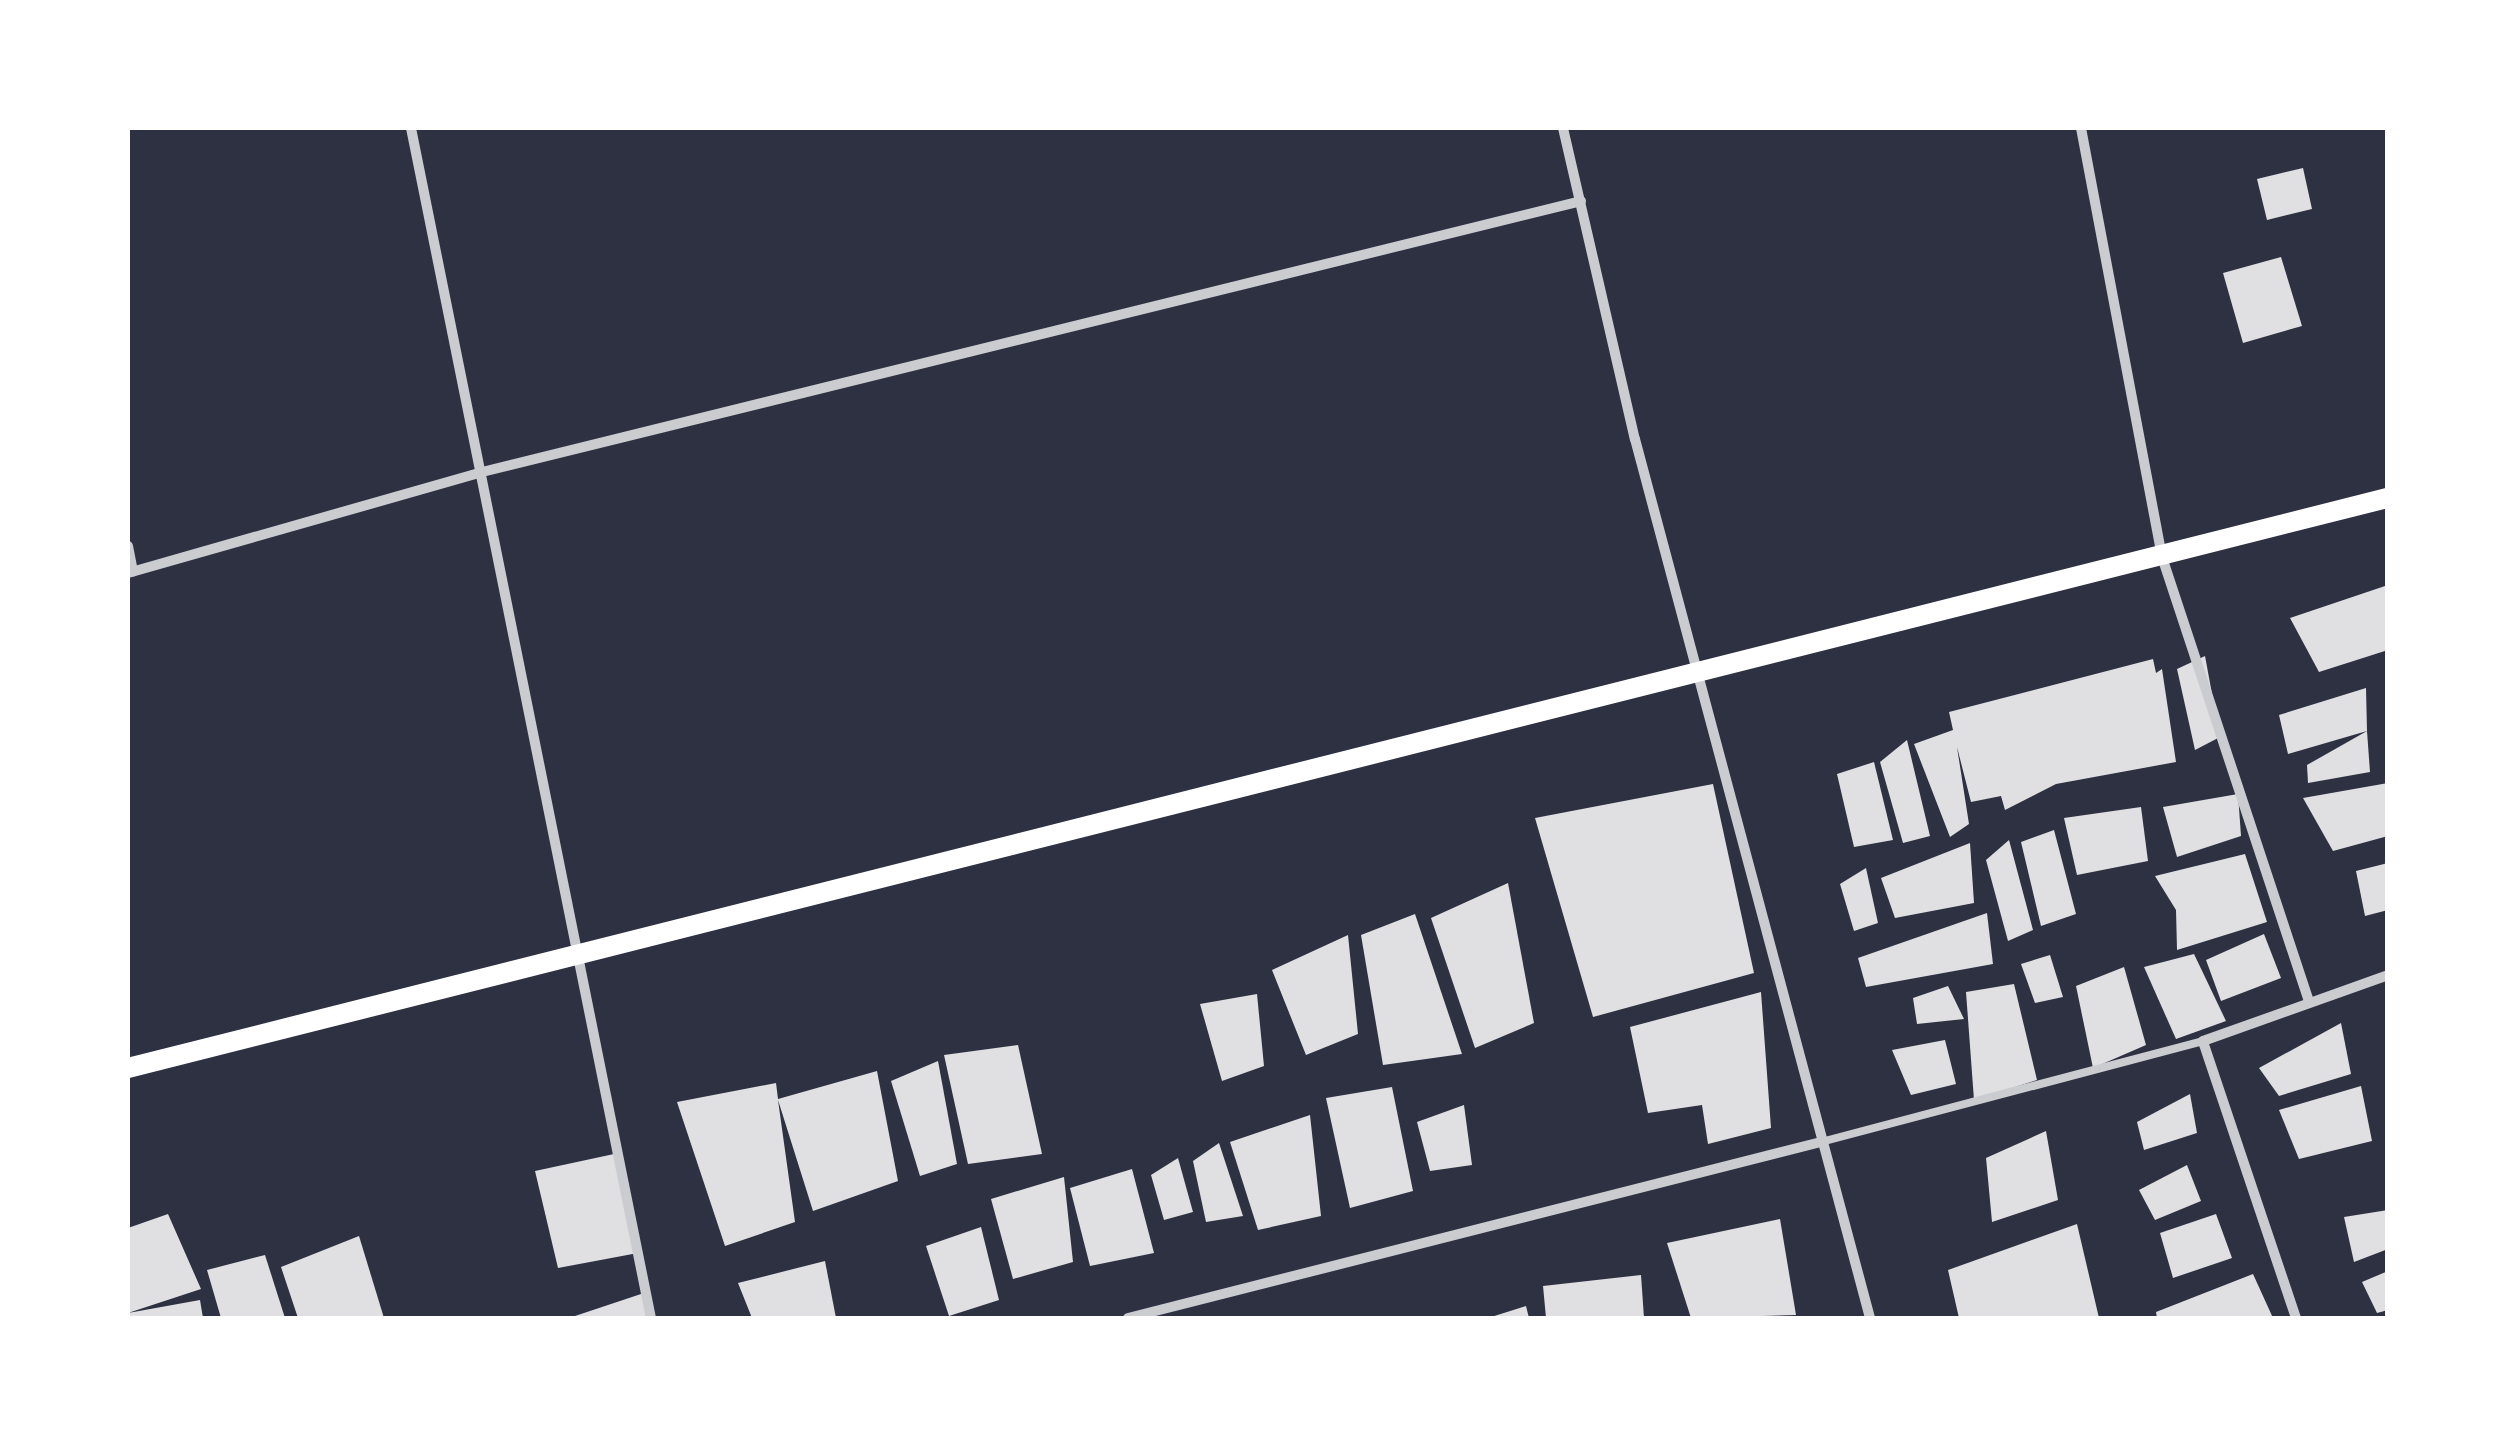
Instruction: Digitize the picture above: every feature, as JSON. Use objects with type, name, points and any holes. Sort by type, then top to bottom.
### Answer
[{"type":"main road","points":[[128,1068],[2388,498]]},
{"type":"street","points":[[411,128],[573,957],[650,1318]]},
{"type":"street","points":[[1563,128],[1634,439],[1701,673],[1870,1318]]},
{"type":"street","points":[[2081,128],[2162,558],[2309,1002]]},
{"type":"street","points":[[128,546],[130,572],[478,473],[1581,201]]},
{"type":"street","points":[[2296,1318],[2204,1042],[2388,975]]},
{"type":"street","points":[[1128,1318],[1821,1142]]},
{"type":"lane","points":[[1821,1142],[2204,1042]]},
{"type":"building","points":[[2303,168],[2312,209],[2267,220],[2257,179]]},
{"type":"building","points":[[2281,257],[2302,326],[2243,343],[2223,273]]},
{"type":"building","points":[[2388,585],[2388,650],[2319,672],[2290,618]]},
{"type":"building","points":[[2205,656],[2220,737],[2195,750],[2177,669]]},
{"type":"building","points":[[2153,659],[2156,673],[2162,669],[2176,762],[2056,784],[2005,810],[2001,796],[1971,802],[1957,747],[1969,824],[1950,837],[1914,744],[1953,730],[1949,712]]},
{"type":"building","points":[[2366,688],[2367,731],[2288,754],[2279,715]]},
{"type":"building","points":[[2367,731],[2370,772],[2308,783],[2307,765]]},
{"type":"building","points":[[1907,740],[1930,836],[1903,843],[1880,762]]},
{"type":"building","points":[[1874,762],[1893,840],[1854,847],[1837,774]]},
{"type":"building","points":[[2388,783],[2388,836],[2333,851],[2303,798]]},
{"type":"building","points":[[1713,784],[1754,973],[1593,1017],[1535,818]]},
{"type":"building","points":[[2238,794],[2241,836],[2177,857],[2163,807]]},
{"type":"building","points":[[2141,807],[2148,861],[2077,875],[2064,818]]},
{"type":"building","points":[[2054,830],[2076,914],[2041,926],[2021,842]]},
{"type":"building","points":[[2009,840],[2033,930],[2008,941],[1986,860]]},
{"type":"building","points":[[1970,843],[1974,903],[1895,918],[1881,878]]},
{"type":"building","points":[[2245,854],[2267,922],[2177,950],[2176,910],[2155,876]]},
{"type":"building","points":[[2388,863],[2388,910],[2365,916],[2356,871]]},
{"type":"building","points":[[1866,868],[1878,923],[1854,931],[1840,884]]},
{"type":"building","points":[[1508,883],[1534,1023],[1475,1048],[1431,918]]},
{"type":"building","points":[[1987,913],[1993,964],[1866,987],[1858,958]]},
{"type":"building","points":[[1415,914],[1462,1054],[1383,1065],[1361,935]]},
{"type":"building","points":[[2264,934],[2281,978],[2221,1001],[2206,960]]},
{"type":"building","points":[[1348,935],[1358,1034],[1306,1055],[1272,970]]},
{"type":"building","points":[[2194,954],[2226,1021],[2176,1039],[2144,967]]},
{"type":"building","points":[[2050,955],[2063,997],[2035,1003],[2021,964]]},
{"type":"building","points":[[2124,967],[2146,1045],[2093,1068],[2076,986]]},
{"type":"building","points":[[2014,984],[2037,1080],[1974,1100],[1966,992]]},
{"type":"building","points":[[1948,986],[1964,1019],[1917,1024],[1913,998]]},
{"type":"building","points":[[1761,992],[1771,1128],[1708,1144],[1702,1105],[1648,1113],[1630,1027]]},
{"type":"building","points":[[1257,994],[1264,1066],[1222,1081],[1200,1004]]},
{"type":"building","points":[[2341,1023],[2351,1074],[2279,1096],[2259,1068]]},
{"type":"building","points":[[1945,1040],[1956,1084],[1911,1095],[1892,1050]]},
{"type":"building","points":[[1018,1045],[1042,1154],[968,1164],[944,1055]]},
{"type":"building","points":[[938,1061],[957,1164],[920,1176],[891,1081]]},
{"type":"building","points":[[877,1071],[898,1181],[813,1211],[778,1100],[795,1222],[725,1246],[677,1102],[776,1083],[778,1099]]},
{"type":"building","points":[[2361,1086],[2372,1141],[2299,1159],[2279,1110]]},
{"type":"building","points":[[1392,1087],[1413,1191],[1350,1208],[1326,1098]]},
{"type":"building","points":[[2190,1094],[2197,1133],[2144,1150],[2137,1122]]},
{"type":"building","points":[[1464,1105],[1472,1165],[1430,1171],[1417,1122]]},
{"type":"building","points":[[1310,1115],[1321,1216],[1258,1230],[1230,1142]]},
{"type":"building","points":[[2046,1131],[2058,1200],[1992,1222],[1986,1158]]},
{"type":"building","points":[[1219,1143],[1243,1216],[1206,1222],[1193,1161]]},
{"type":"building","points":[[614,1154],[638,1253],[558,1268],[535,1171]]},
{"type":"building","points":[[1178,1158],[1193,1212],[1164,1220],[1151,1175]]},
{"type":"building","points":[[2187,1165],[2201,1201],[2155,1220],[2139,1190]]},
{"type":"building","points":[[1132,1169],[1154,1253],[1090,1266],[1070,1188]]},
{"type":"building","points":[[1064,1177],[1073,1262],[1013,1279],[991,1199]]},
{"type":"building","points":[[2388,1210],[2388,1249],[2354,1262],[2344,1217]]},
{"type":"building","points":[[168,1214],[201,1289],[128,1313],[128,1228]]},
{"type":"building","points":[[2216,1214],[2232,1258],[2173,1278],[2160,1233]]},
{"type":"building","points":[[1780,1219],[1796,1315],[1691,1318],[1667,1243]]},
{"type":"building","points":[[2077,1224],[2099,1318],[1959,1318],[1948,1270]]},
{"type":"building","points":[[981,1227],[999,1300],[949,1316],[926,1246]]},
{"type":"building","points":[[359,1236],[384,1318],[298,1318],[281,1267]]},
{"type":"building","points":[[265,1255],[285,1318],[221,1318],[207,1270]]},
{"type":"building","points":[[825,1261],[836,1318],[752,1318],[738,1283]]},
{"type":"building","points":[[2388,1271],[2388,1310],[2377,1313],[2362,1282]]},
{"type":"building","points":[[2253,1274],[2273,1318],[2157,1318],[2156,1312]]},
{"type":"building","points":[[1641,1275],[1644,1318],[1546,1318],[1543,1286]]},
{"type":"building","points":[[647,1292],[652,1318],[569,1318]]},
{"type":"building","points":[[200,1300],[203,1318],[128,1318],[128,1313]]},
{"type":"building","points":[[1526,1306],[1529,1318],[1488,1318]]}]
